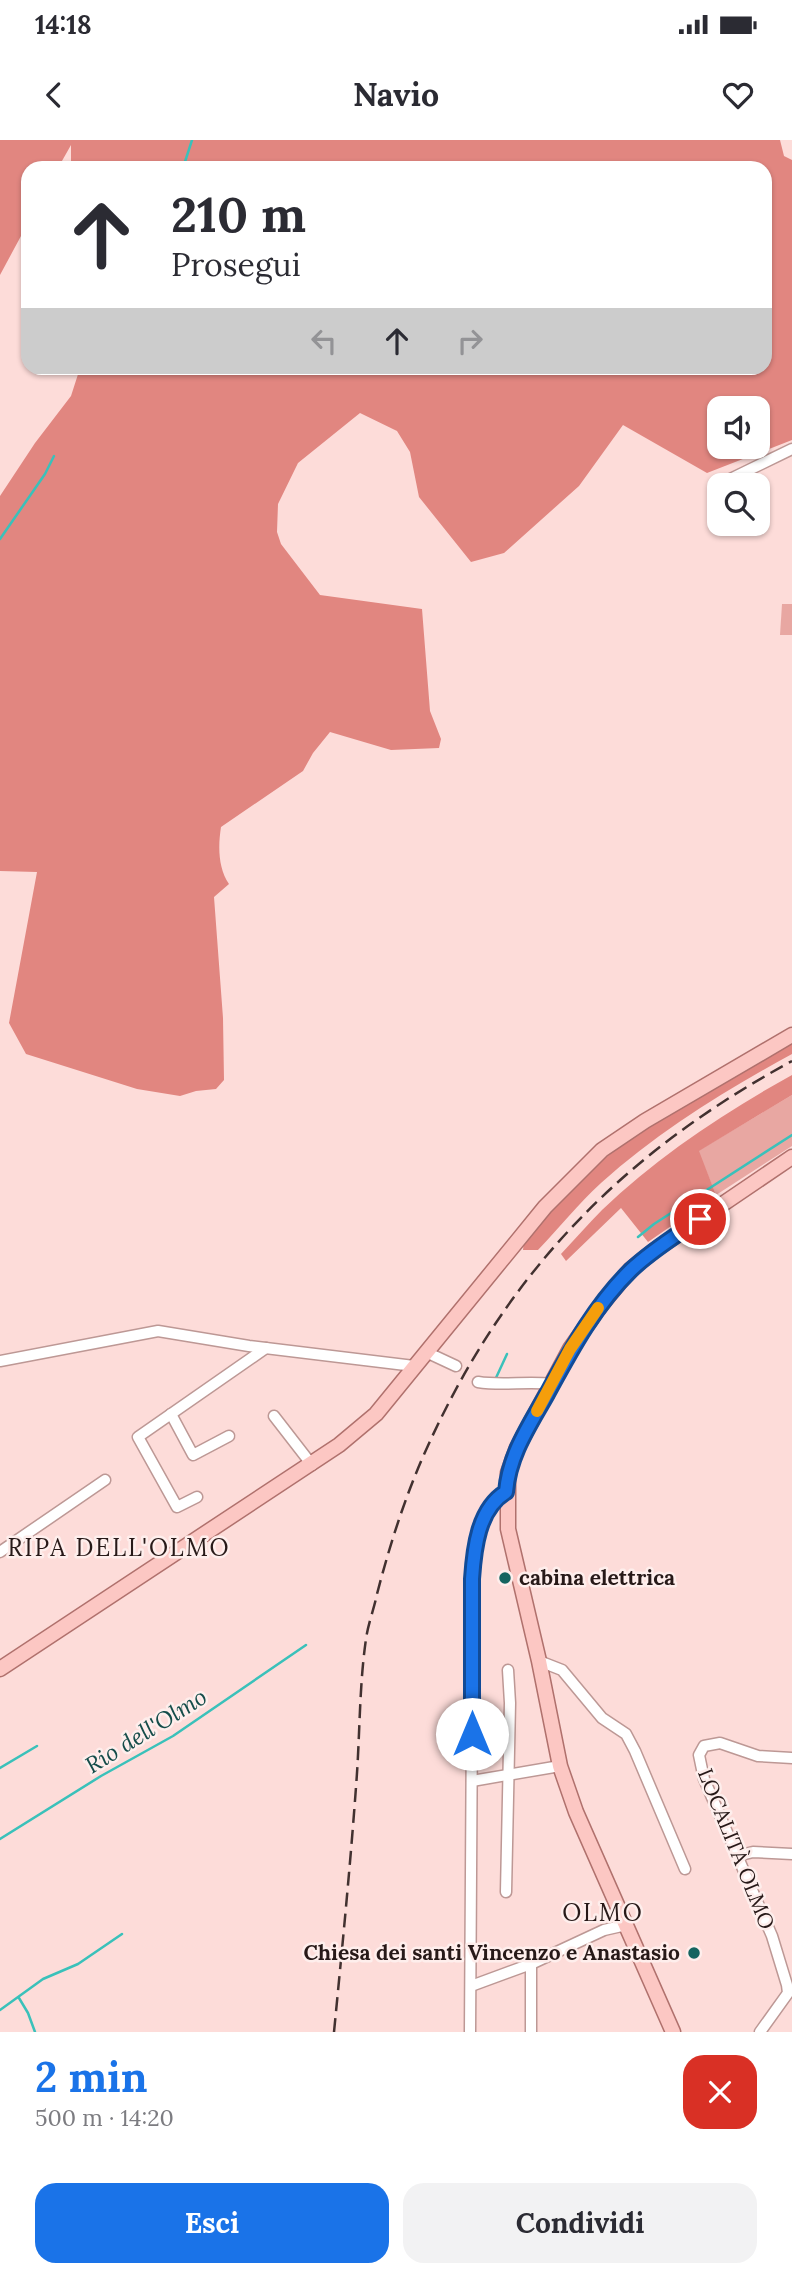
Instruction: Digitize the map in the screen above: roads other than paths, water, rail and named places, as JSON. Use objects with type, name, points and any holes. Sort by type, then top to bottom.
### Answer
[{"type":"main road","points":[[0,1669],[340,1445],[376,1413],[545,1207],[602,1150],[645,1121],[792,1035]]},
{"type":"main road","points":[[673,2032],[576,1812],[560,1766],[508,1529],[508,1473],[517,1448],[570,1349],[601,1305],[631,1270],[654,1250],[792,1157]]},
{"type":"street","points":[[743,473],[792,449]]},
{"type":"street","points":[[0,1361],[158,1331],[266,1348],[414,1366]]},
{"type":"street","points":[[197,1497],[177,1507],[138,1437],[266,1348]]},
{"type":"street","points":[[426,1352],[456,1366]]},
{"type":"street","points":[[478,1382],[552,1384]]},
{"type":"street","points":[[171,1414],[193,1455],[229,1436]]},
{"type":"street","points":[[274,1416],[312,1465]]},
{"type":"street","points":[[0,1552],[105,1480]]},
{"type":"street","points":[[470,2032],[473,1557],[482,1521],[497,1497],[506,1492]]},
{"type":"street","points":[[539,1661],[562,1670],[602,1718],[625,1734],[635,1751],[685,1869]]},
{"type":"street","points":[[506,1892],[510,1703],[508,1670]]},
{"type":"street","name":"LOCALITÀ OLMO","points":[[760,2032],[788,1993],[787,1985],[772,1936],[700,1766],[699,1755],[704,1746],[719,1743],[758,1756],[792,1758]]},
{"type":"street","points":[[472,1782],[560,1766]]},
{"type":"street","points":[[737,1856],[753,1852],[792,1854]]},
{"type":"street","points":[[471,1986],[531,1964],[604,1930],[626,1925]]},
{"type":"street","points":[[531,1964],[531,2032]]},
{"type":"waterway","points":[[185,161],[192,140]]},
{"type":"waterway","points":[[0,539],[45,474],[54,456]]},
{"type":"waterway","name":"Rio dell'Olmo","points":[[638,1237],[792,1135]]},
{"type":"waterway","name":"Rio dell'Olmo","points":[[495,1380],[507,1354]]},
{"type":"waterway","name":"Rio dell'Olmo","points":[[0,1839],[101,1776],[173,1736],[306,1645]]},
{"type":"waterway","points":[[0,1768],[37,1746]]},
{"type":"waterway","points":[[0,2010],[43,1979],[78,1964],[122,1934]]},
{"type":"waterway","points":[[19,1998],[35,2032]]},
{"type":"railway","points":[[334,2032],[354,1818],[366,1639],[392,1543],[422,1459],[453,1394],[489,1334],[528,1278],[572,1227],[672,1137],[792,1061]]},
{"type":"place","name":"cabina elettrica","points":[[505,1578]]},
{"type":"place","name":"Chiesa dei santi Vincenzo e Anastasio","points":[[694,1953]]},
{"type":"district","name":"RIPA DELL'OLMO","points":[[119,1548]]},
{"type":"district","name":"OLMO","points":[[603,1913]]}]
